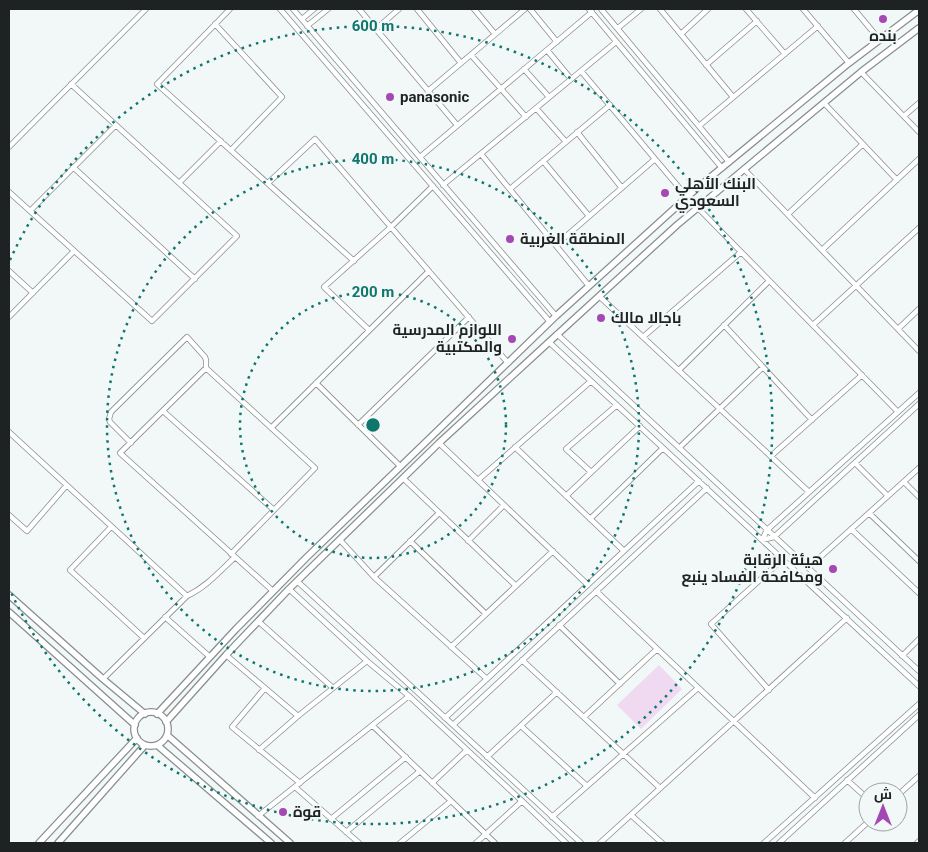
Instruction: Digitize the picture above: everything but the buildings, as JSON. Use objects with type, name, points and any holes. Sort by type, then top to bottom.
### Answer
[{"type":"main road","points":[[157,714],[273,591],[556,316],[729,162],[849,63],[919,10]]},
{"type":"main road","points":[[166,722],[226,654],[297,581],[439,443],[548,342],[744,169],[861,72],[919,28]]},
{"type":"main road","points":[[9,595],[145,714]]},
{"type":"main road","points":[[9,612],[135,726]]},
{"type":"main road","points":[[145,714],[157,714],[164,719],[168,729],[164,740],[154,746],[145,745],[138,740],[134,731],[140,717],[145,714]]},
{"type":"main road","points":[[167,735],[290,843]]},
{"type":"main road","points":[[39,843],[137,738]]},
{"type":"main road","points":[[58,843],[145,745]]},
{"type":"main road","points":[[157,745],[271,843]]},
{"type":"street","points":[[9,147],[146,9]]},
{"type":"street","points":[[230,9],[157,84],[354,261]]},
{"type":"street","points":[[280,9],[550,322]]},
{"type":"street","points":[[293,9],[556,316]]},
{"type":"street","points":[[302,19],[314,9]]},
{"type":"street","points":[[307,26],[328,9]]},
{"type":"street","points":[[359,9],[457,125]]},
{"type":"street","points":[[376,28],[399,9]]},
{"type":"street","points":[[417,9],[461,64]]},
{"type":"street","points":[[474,9],[495,34]]},
{"type":"street","points":[[428,91],[525,9]]},
{"type":"street","points":[[530,9],[557,42]]},
{"type":"street","points":[[601,9],[729,162]]},
{"type":"street","points":[[618,28],[641,9]]},
{"type":"street","points":[[660,9],[733,97]]},
{"type":"street","points":[[681,34],[708,9]]},
{"type":"street","points":[[803,9],[849,63]]},
{"type":"street","points":[[854,9],[879,40]]},
{"type":"street","points":[[420,157],[557,42],[590,10],[722,168]]},
{"type":"street","points":[[749,10],[785,54]]},
{"type":"street","points":[[706,65],[757,21]]},
{"type":"street","points":[[215,24],[282,97],[231,150]]},
{"type":"street","points":[[699,126],[818,26]]},
{"type":"street","points":[[443,185],[616,42]]},
{"type":"street","points":[[547,50],[571,79]]},
{"type":"street","points":[[471,55],[526,117]]},
{"type":"street","points":[[524,69],[549,97]]},
{"type":"street","points":[[581,71],[688,197]]},
{"type":"street","points":[[861,72],[919,132]]},
{"type":"street","points":[[9,192],[152,321],[238,236],[71,84]]},
{"type":"street","points":[[824,103],[897,180]]},
{"type":"street","points":[[904,116],[919,103]]},
{"type":"street","points":[[510,189],[610,105]]},
{"type":"street","points":[[536,108],[566,142]]},
{"type":"street","points":[[30,211],[116,125]]},
{"type":"street","points":[[577,132],[622,188]]},
{"type":"street","points":[[268,183],[315,139],[508,363]]},
{"type":"street","points":[[179,183],[221,141]]},
{"type":"street","points":[[788,214],[863,144]]},
{"type":"street","points":[[481,154],[589,286]]},
{"type":"street","points":[[556,245],[655,159]]},
{"type":"street","points":[[822,250],[919,159]]},
{"type":"street","points":[[543,162],[589,216]]},
{"type":"street","points":[[73,167],[195,279]]},
{"type":"street","points":[[744,169],[919,351]]},
{"type":"street","points":[[369,330],[324,287],[391,227],[433,186]]},
{"type":"street","points":[[698,208],[898,412]]},
{"type":"street","points":[[813,325],[919,228]]},
{"type":"street","points":[[9,318],[74,251]]},
{"type":"street","points":[[643,337],[741,252]]},
{"type":"street","points":[[9,271],[33,293]]},
{"type":"street","points":[[271,428],[429,271]]},
{"type":"street","points":[[679,370],[769,281]]},
{"type":"street","points":[[599,296],[809,492]]},
{"type":"street","points":[[898,328],[919,309]]},
{"type":"street","points":[[358,425],[469,318]]},
{"type":"street","points":[[724,325],[812,420]]},
{"type":"street","points":[[557,334],[919,671]]},
{"type":"street","points":[[130,443],[110,422],[111,412],[187,337],[205,357],[206,368],[120,453],[273,591]]},
{"type":"street","points":[[548,342],[919,686]]},
{"type":"street","points":[[679,448],[763,367]]},
{"type":"street","points":[[103,679],[187,596],[206,584],[315,468],[206,368]]},
{"type":"street","points":[[771,456],[862,375]]},
{"type":"street","points":[[478,480],[591,381]]},
{"type":"street","points":[[316,383],[400,466]]},
{"type":"street","points":[[762,540],[767,530],[919,393]]},
{"type":"street","points":[[762,540],[774,536],[919,404]]},
{"type":"street","points":[[591,472],[566,449],[617,405]]},
{"type":"street","points":[[164,411],[274,510]]},
{"type":"street","points":[[566,496],[640,426]]},
{"type":"street","points":[[9,432],[187,596]]},
{"type":"street","points":[[439,443],[588,585]]},
{"type":"street","points":[[515,447],[624,551]]},
{"type":"street","points":[[590,519],[663,448]]},
{"type":"street","points":[[855,463],[888,496]]},
{"type":"street","points":[[808,568],[919,468]]},
{"type":"street","points":[[403,478],[516,586]]},
{"type":"street","points":[[445,718],[699,481]]},
{"type":"street","points":[[904,482],[919,497]]},
{"type":"street","points":[[9,515],[27,531],[66,486]]},
{"type":"street","points":[[453,725],[707,488]]},
{"type":"street","points":[[468,541],[504,505]]},
{"type":"street","points":[[374,577],[439,513]]},
{"type":"street","points":[[869,513],[919,561]]},
{"type":"street","points":[[111,527],[70,570],[144,638]]},
{"type":"street","points":[[851,529],[919,593]]},
{"type":"street","points":[[340,540],[374,577],[487,679]]},
{"type":"street","points":[[410,541],[486,614]]},
{"type":"street","points":[[451,647],[552,551]]},
{"type":"street","points":[[769,690],[711,624],[783,559]]},
{"type":"street","points":[[297,581],[581,843]]},
{"type":"street","points":[[289,589],[367,661],[409,696],[566,843]]},
{"type":"street","points":[[596,591],[815,798]]},
{"type":"street","points":[[165,617],[210,657]]},
{"type":"street","points":[[600,843],[847,618]]},
{"type":"street","points":[[258,621],[333,688]]},
{"type":"street","points":[[560,626],[620,684]]},
{"type":"street","points":[[533,636],[540,644]]},
{"type":"street","points":[[902,656],[919,639]]},
{"type":"street","points":[[584,718],[657,649]]},
{"type":"street","points":[[226,654],[298,716]]},
{"type":"street","points":[[522,660],[660,788]]},
{"type":"street","points":[[259,750],[367,661]]},
{"type":"street","points":[[265,688],[232,727],[300,783]]},
{"type":"street","points":[[552,817],[698,688]]},
{"type":"street","points":[[487,757],[557,692]]},
{"type":"street","points":[[258,816],[409,696]]},
{"type":"street","points":[[764,843],[919,704]]},
{"type":"street","points":[[779,843],[919,715]]},
{"type":"street","points":[[373,726],[495,843]]},
{"type":"street","points":[[521,726],[587,786]]},
{"type":"street","points":[[432,782],[467,750]]},
{"type":"street","points":[[331,819],[406,757]]},
{"type":"street","points":[[346,832],[420,771]]},
{"type":"street","points":[[908,786],[919,776]]},
{"type":"street","points":[[847,780],[858,790]]},
{"type":"street","points":[[295,787],[359,843]]},
{"type":"street","points":[[400,843],[451,801]]},
{"type":"street","points":[[476,843],[522,801]]},
{"type":"street","points":[[631,815],[662,843]]},
{"type":"street","points":[[845,843],[858,831]]},
{"type":"shaded area","points":[[659,665],[682,689],[641,729],[617,705]]},
{"type":"place","name":"بنده","points":[[883,19]]},
{"type":"place","name":"panasonic","points":[[390,97]]},
{"type":"place","name":"البنك الأهلي السعودي","points":[[665,193]]},
{"type":"place","name":"المنطقة الغربية","points":[[510,239]]},
{"type":"place","name":"باجالا مالك","points":[[601,318]]},
{"type":"place","name":"اللوازم المدرسية والمكتبية","points":[[512,339]]},
{"type":"place","name":"هيئة الرقابة ومكافحة الفساد ينبع","points":[[833,569]]},
{"type":"place","name":"قوة","points":[[283,812]]}]
